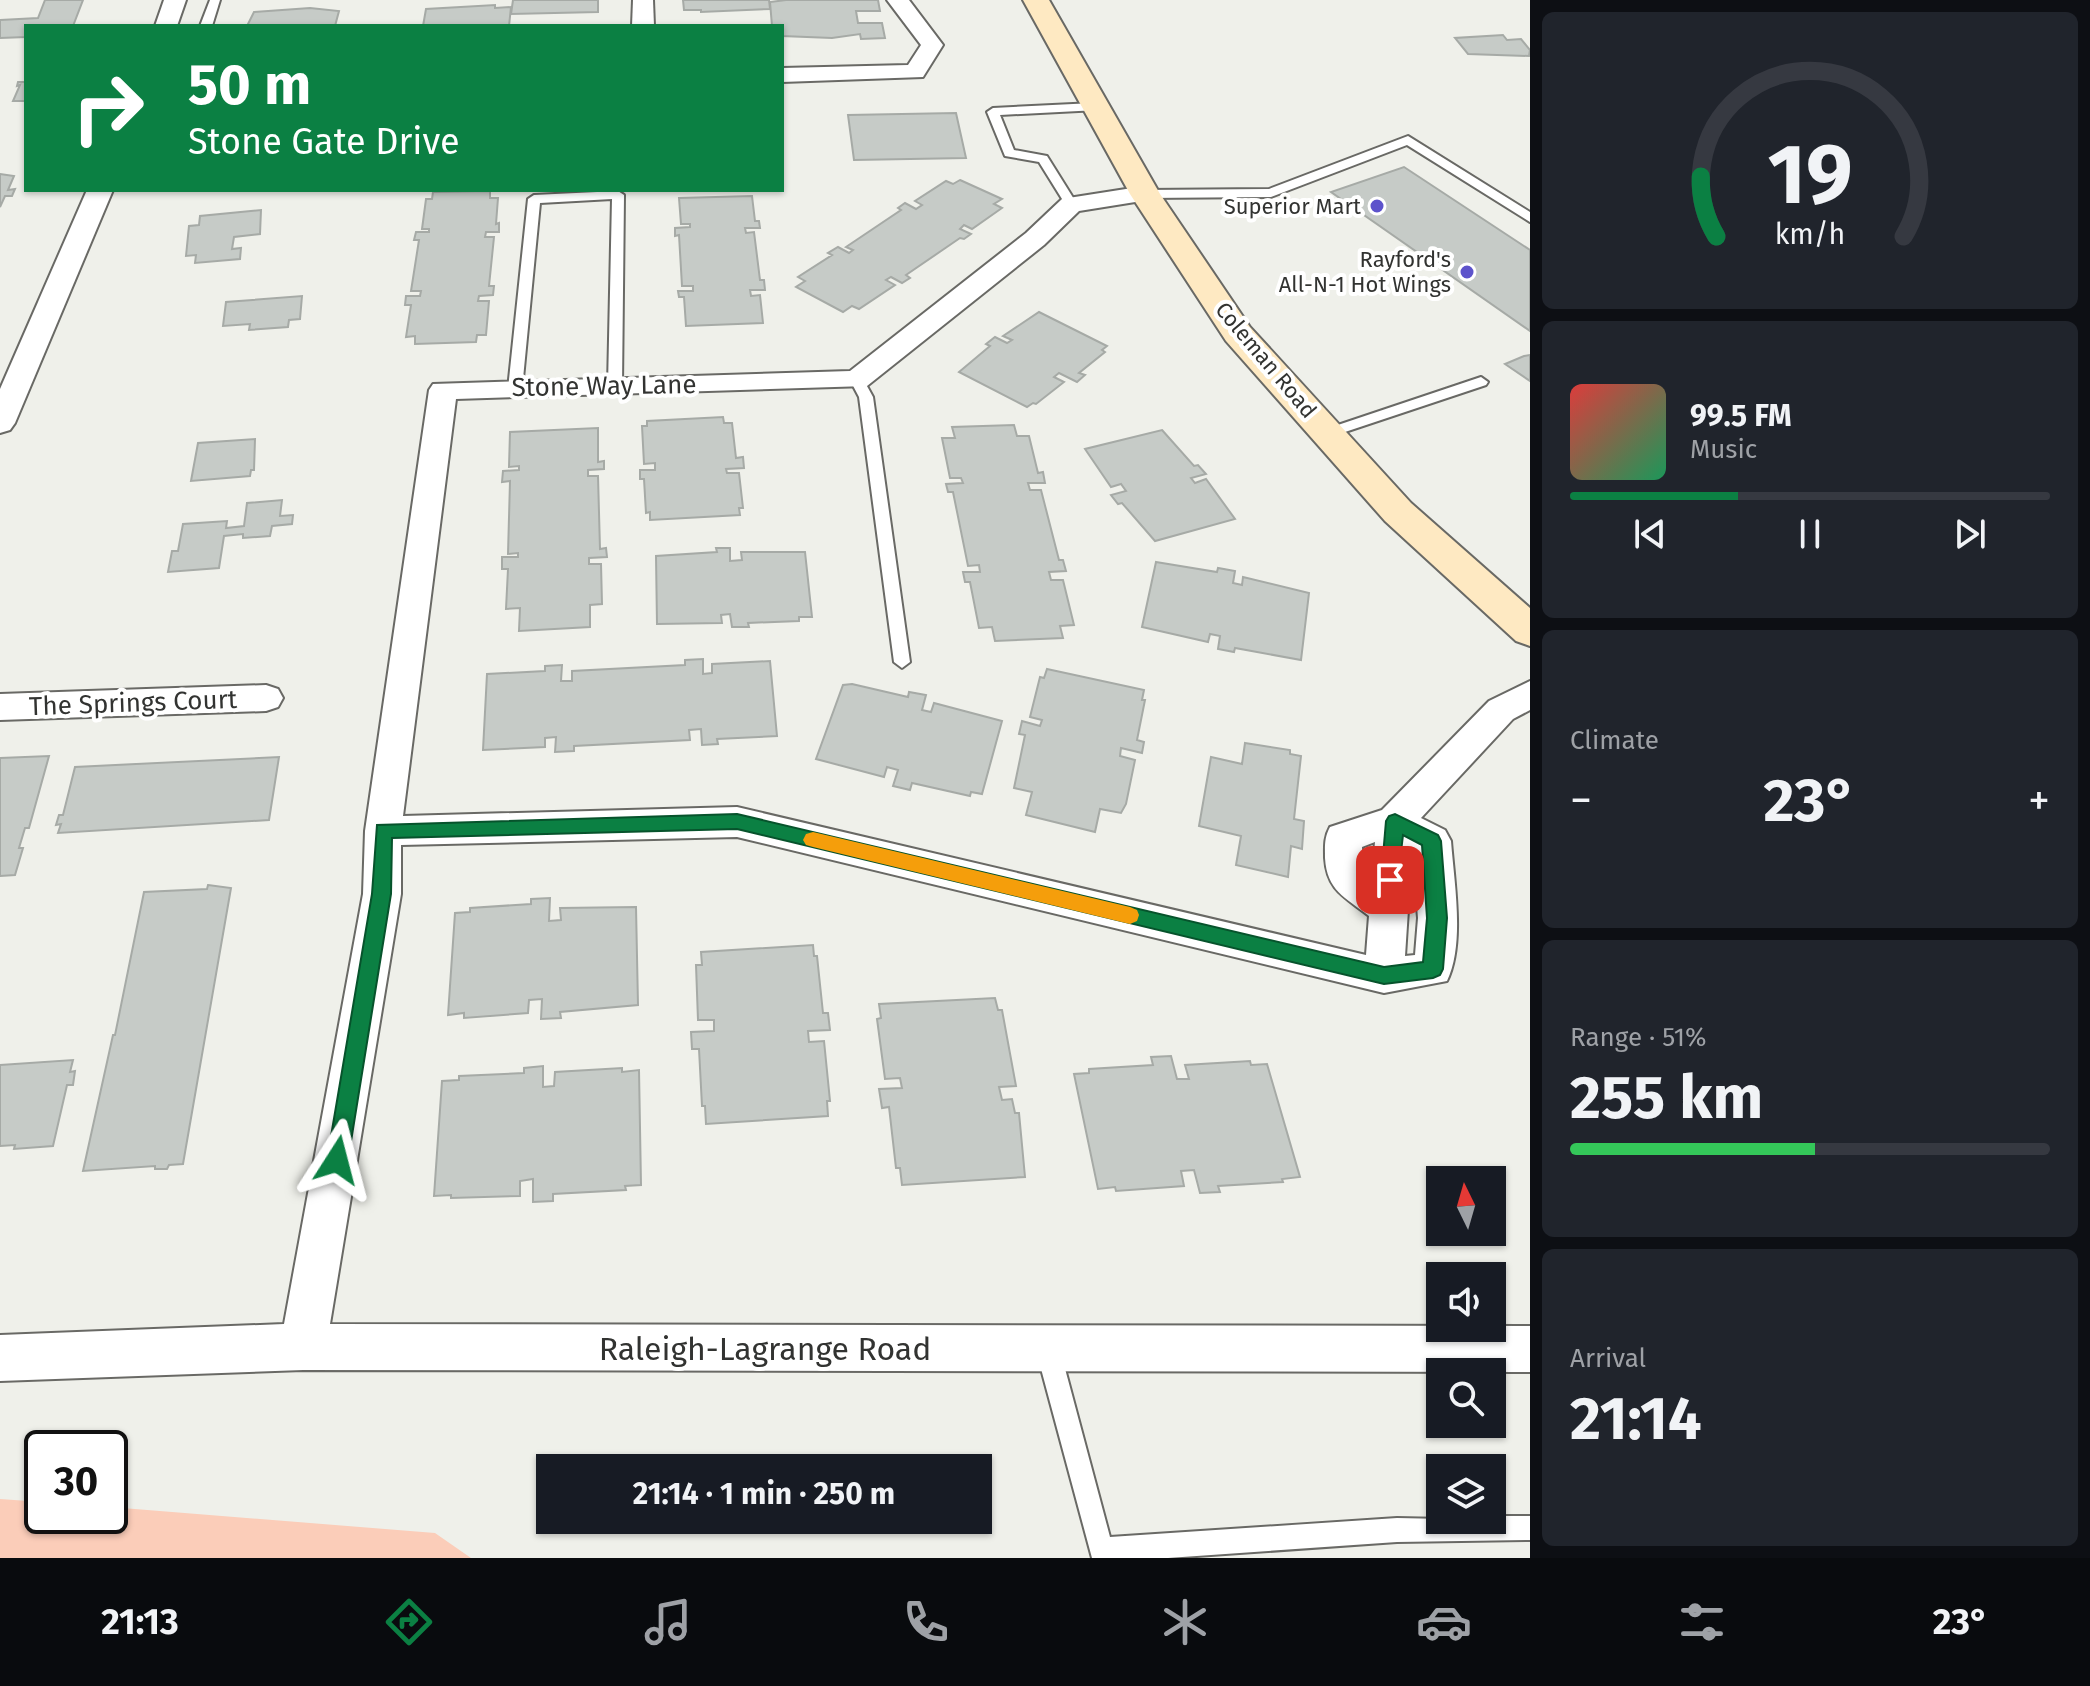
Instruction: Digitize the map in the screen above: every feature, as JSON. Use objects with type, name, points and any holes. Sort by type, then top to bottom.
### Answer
[{"type":"main road","name":"Coleman Road","points":[[1036,0],[1145,194],[1238,334],[1398,512],[1524,617]]},
{"type":"street","points":[[167,24],[175,0]]},
{"type":"street","points":[[784,75],[915,72],[932,45],[898,0]]},
{"type":"street","points":[[643,1],[643,24]]},
{"type":"street","points":[[0,423],[99,192]]},
{"type":"street","points":[[857,380],[1035,239],[1071,204],[1145,194]]},
{"type":"street","name":"Stone Way Lane","points":[[383,831],[443,390],[857,380]]},
{"type":"street","points":[[1388,909],[1345,876],[1343,838],[1395,821],[1501,710],[1530,694]]},
{"type":"street","name":"The Springs Court","points":[[0,707],[266,698]]},
{"type":"street","points":[[1384,976],[1395,821]]},
{"type":"street","points":[[303,1347],[382,894],[383,831],[737,822],[1384,976],[1433,969],[1437,918],[1432,841],[1395,821]]},
{"type":"street","name":"Raleigh-Lagrange Road","points":[[0,1358],[303,1347],[1530,1349]]},
{"type":"lane","points":[[207,24],[215,0]]},
{"type":"lane","points":[[1071,204],[1043,159],[1009,153],[993,112],[1094,107]]},
{"type":"lane","points":[[1145,194],[1271,193],[1408,140],[1530,218]]},
{"type":"lane","points":[[515,389],[534,199],[618,195],[615,386]]},
{"type":"lane","points":[[857,380],[866,397],[902,662]]},
{"type":"lane","points":[[1328,433],[1481,382]]},
{"type":"lane","points":[[1048,1350],[1103,1554],[1397,1530],[1530,1528]]},
{"type":"shaded area","points":[[0,1499],[24,1501],[24,1534],[128,1534],[128,1508],[435,1533],[471,1558],[0,1558]]},
{"type":"building","points":[[45,0],[83,0],[74,24],[24,24],[24,37],[0,38],[0,20],[38,18]]},
{"type":"building","points":[[513,0],[598,0],[598,12],[511,14]]},
{"type":"building","points":[[683,0],[769,0],[770,9],[701,12],[684,10]]},
{"type":"building","points":[[878,0],[880,11],[856,11],[858,23],[882,23],[885,38],[861,39],[860,34],[832,38],[784,36],[784,24],[772,24],[770,2]]},
{"type":"building","points":[[511,7],[509,24],[423,24],[426,9]]},
{"type":"building","points":[[310,8],[339,11],[336,24],[248,24],[254,12]]},
{"type":"building","points":[[1503,35],[1507,40],[1521,39],[1530,50],[1529,56],[1468,54],[1455,38]]},
{"type":"building","points":[[18,82],[24,82],[24,101],[13,101],[20,85],[17,86]]},
{"type":"building","points":[[956,113],[966,158],[854,160],[848,115]]},
{"type":"building","points":[[1404,167],[1530,250],[1530,331],[1331,192]]},
{"type":"building","points":[[0,174],[14,176],[8,190],[15,189],[12,196],[5,196],[0,207]]},
{"type":"building","points":[[960,180],[1002,199],[994,204],[1002,208],[972,229],[964,225],[960,229],[971,234],[960,238],[906,275],[910,278],[902,283],[891,277],[886,280],[895,285],[859,309],[852,306],[843,312],[796,287],[805,281],[798,277],[832,255],[828,253],[838,247],[849,253],[853,250],[846,247],[901,210],[898,208],[905,203],[916,209],[922,205],[915,201],[946,181],[953,184]]},
{"type":"building","points":[[433,192],[490,192],[490,198],[498,198],[496,224],[499,223],[499,232],[486,232],[485,237],[494,237],[489,286],[494,286],[493,295],[479,296],[478,301],[489,301],[486,335],[477,335],[476,342],[415,344],[415,336],[406,337],[411,305],[405,305],[406,296],[420,296],[421,291],[411,291],[419,240],[414,240],[416,232],[429,232],[429,229],[422,229],[426,199],[432,199]]},
{"type":"building","points":[[752,196],[755,221],[759,221],[760,228],[745,228],[746,233],[754,232],[760,280],[764,280],[765,290],[750,290],[751,296],[760,295],[763,323],[686,326],[684,297],[679,297],[678,291],[693,291],[693,286],[682,286],[679,235],[675,236],[675,228],[690,227],[690,224],[681,224],[679,198]]},
{"type":"building","points":[[261,210],[260,234],[234,237],[232,249],[241,248],[240,259],[195,263],[196,255],[186,256],[189,226],[199,225],[200,216]]},
{"type":"building","points":[[302,296],[300,319],[289,320],[288,327],[249,330],[250,324],[223,326],[226,302]]},
{"type":"building","points":[[1039,312],[1107,346],[1102,350],[1105,352],[1079,373],[1085,375],[1077,382],[1059,373],[1054,377],[1064,382],[1036,404],[1027,407],[959,372],[990,346],[986,344],[995,337],[1007,343],[1012,340],[1003,336]]},
{"type":"building","points":[[1530,355],[1530,381],[1505,364],[1524,356]]},
{"type":"building","points":[[723,417],[724,423],[732,423],[736,458],[743,457],[744,468],[726,469],[727,473],[739,473],[743,508],[739,508],[740,515],[650,520],[650,512],[646,513],[644,479],[640,479],[640,470],[655,470],[655,463],[644,464],[642,426],[647,426],[647,421]]},
{"type":"building","points":[[1014,425],[1017,436],[1029,436],[1038,473],[1043,472],[1045,483],[1028,483],[1030,490],[1041,490],[1059,560],[1063,560],[1066,571],[1049,572],[1051,580],[1063,580],[1074,625],[1060,626],[1063,638],[995,641],[992,627],[979,628],[970,582],[965,582],[963,572],[980,572],[979,565],[968,566],[953,492],[948,492],[946,484],[963,483],[961,478],[950,478],[942,438],[955,438],[952,427]]},
{"type":"building","points":[[598,428],[598,462],[604,461],[604,469],[588,470],[588,476],[598,476],[600,549],[606,548],[607,557],[589,558],[589,564],[601,564],[602,604],[590,605],[590,627],[519,631],[520,608],[506,609],[508,569],[502,569],[502,557],[518,557],[518,553],[508,554],[510,481],[502,482],[503,471],[519,470],[519,466],[509,467],[510,432]]},
{"type":"building","points":[[1162,430],[1194,466],[1198,465],[1206,474],[1191,478],[1195,483],[1206,479],[1235,519],[1155,541],[1122,503],[1118,504],[1111,495],[1126,491],[1121,484],[1111,487],[1085,449]]},
{"type":"building","points":[[255,439],[254,470],[251,470],[250,476],[191,481],[198,443]]},
{"type":"building","points":[[282,500],[280,516],[293,515],[292,524],[272,526],[270,536],[224,536],[219,568],[168,572],[172,551],[178,551],[183,524],[227,521],[226,528],[244,526],[247,503]]},
{"type":"building","points":[[716,548],[730,548],[730,561],[742,560],[741,552],[805,552],[812,617],[799,617],[799,621],[748,623],[749,627],[732,627],[730,614],[721,615],[722,623],[657,624],[656,556],[717,552]]},
{"type":"building","points":[[1156,562],[1217,572],[1218,568],[1235,571],[1233,583],[1242,585],[1243,577],[1309,593],[1301,660],[1235,648],[1234,652],[1218,649],[1220,636],[1210,634],[1208,642],[1142,627]]},
{"type":"building","points":[[703,659],[703,674],[712,673],[712,664],[770,661],[777,736],[717,739],[718,744],[702,745],[701,729],[689,730],[690,740],[574,746],[574,751],[555,752],[556,737],[545,738],[545,747],[483,750],[487,674],[545,671],[545,666],[562,665],[561,681],[572,681],[572,671],[685,665],[685,660]]},
{"type":"building","points":[[1047,669],[1144,690],[1137,740],[1144,742],[1142,753],[1121,748],[1120,756],[1135,760],[1126,804],[1121,813],[1100,809],[1095,832],[1026,815],[1032,792],[1014,788],[1025,735],[1019,734],[1022,721],[1040,726],[1042,720],[1030,717],[1040,677],[1044,678]]},
{"type":"building","points":[[852,684],[908,697],[909,692],[926,695],[922,710],[931,712],[934,703],[1002,721],[982,794],[971,792],[970,796],[912,783],[910,790],[893,786],[898,770],[887,767],[884,777],[816,759],[843,685]]},
{"type":"building","points":[[1245,743],[1290,750],[1290,754],[1301,756],[1294,819],[1304,821],[1302,849],[1291,846],[1288,877],[1236,865],[1241,836],[1199,826],[1211,757],[1242,764]]},
{"type":"building","points":[[49,756],[29,828],[25,828],[19,848],[23,848],[15,875],[0,876],[0,758]]},
{"type":"building","points":[[279,757],[269,820],[58,833],[61,824],[56,825],[59,815],[63,815],[75,767]]},
{"type":"building","points":[[208,885],[231,888],[183,1164],[169,1165],[167,1169],[155,1169],[155,1166],[83,1171],[144,892],[207,889]]},
{"type":"building","points":[[550,898],[549,921],[561,920],[560,908],[636,907],[638,1005],[560,1012],[561,1018],[541,1019],[542,999],[529,1000],[528,1013],[464,1018],[464,1013],[448,1015],[455,913],[470,912],[470,908],[531,904],[531,899]]},
{"type":"building","points":[[813,945],[823,1013],[828,1013],[830,1030],[808,1031],[809,1042],[824,1041],[830,1101],[827,1101],[828,1116],[706,1124],[699,1049],[692,1049],[691,1032],[714,1031],[714,1020],[698,1020],[696,965],[702,965],[701,952]]},
{"type":"building","points":[[995,998],[998,1010],[1002,1010],[1016,1086],[999,1087],[1002,1100],[1012,1099],[1015,1113],[1019,1113],[1025,1177],[902,1185],[900,1168],[896,1168],[889,1107],[882,1108],[879,1089],[902,1088],[900,1078],[885,1079],[877,1019],[881,1018],[879,1004]]},
{"type":"building","points":[[1171,1056],[1177,1079],[1189,1079],[1185,1065],[1250,1061],[1251,1065],[1267,1064],[1300,1177],[1282,1179],[1283,1182],[1218,1186],[1220,1192],[1200,1193],[1194,1170],[1181,1171],[1184,1186],[1116,1191],[1115,1187],[1098,1189],[1074,1074],[1089,1073],[1089,1069],[1153,1065],[1151,1057]]},
{"type":"building","points":[[73,1060],[70,1072],[75,1071],[73,1085],[67,1085],[53,1146],[14,1149],[15,1145],[0,1146],[0,1065]]},
{"type":"building","points":[[543,1066],[543,1087],[554,1086],[555,1072],[622,1068],[622,1072],[639,1070],[641,1185],[625,1186],[626,1190],[553,1194],[553,1201],[533,1202],[533,1179],[520,1181],[520,1196],[434,1196],[442,1081],[459,1080],[459,1076],[524,1073],[524,1068]]},
{"type":"slow traffic","points":[[813,840],[1130,915]]},
{"type":"place","name":"Superior Mart","points":[[1377,206]]},
{"type":"place","name":"Rayford's All-N-1 Hot Wings","points":[[1467,272]]},
{"type":"route","points":[[337,1160],[382,894],[383,831],[737,822],[1384,976],[1433,969],[1437,918],[1432,841],[1395,821],[1390,880]]}]
